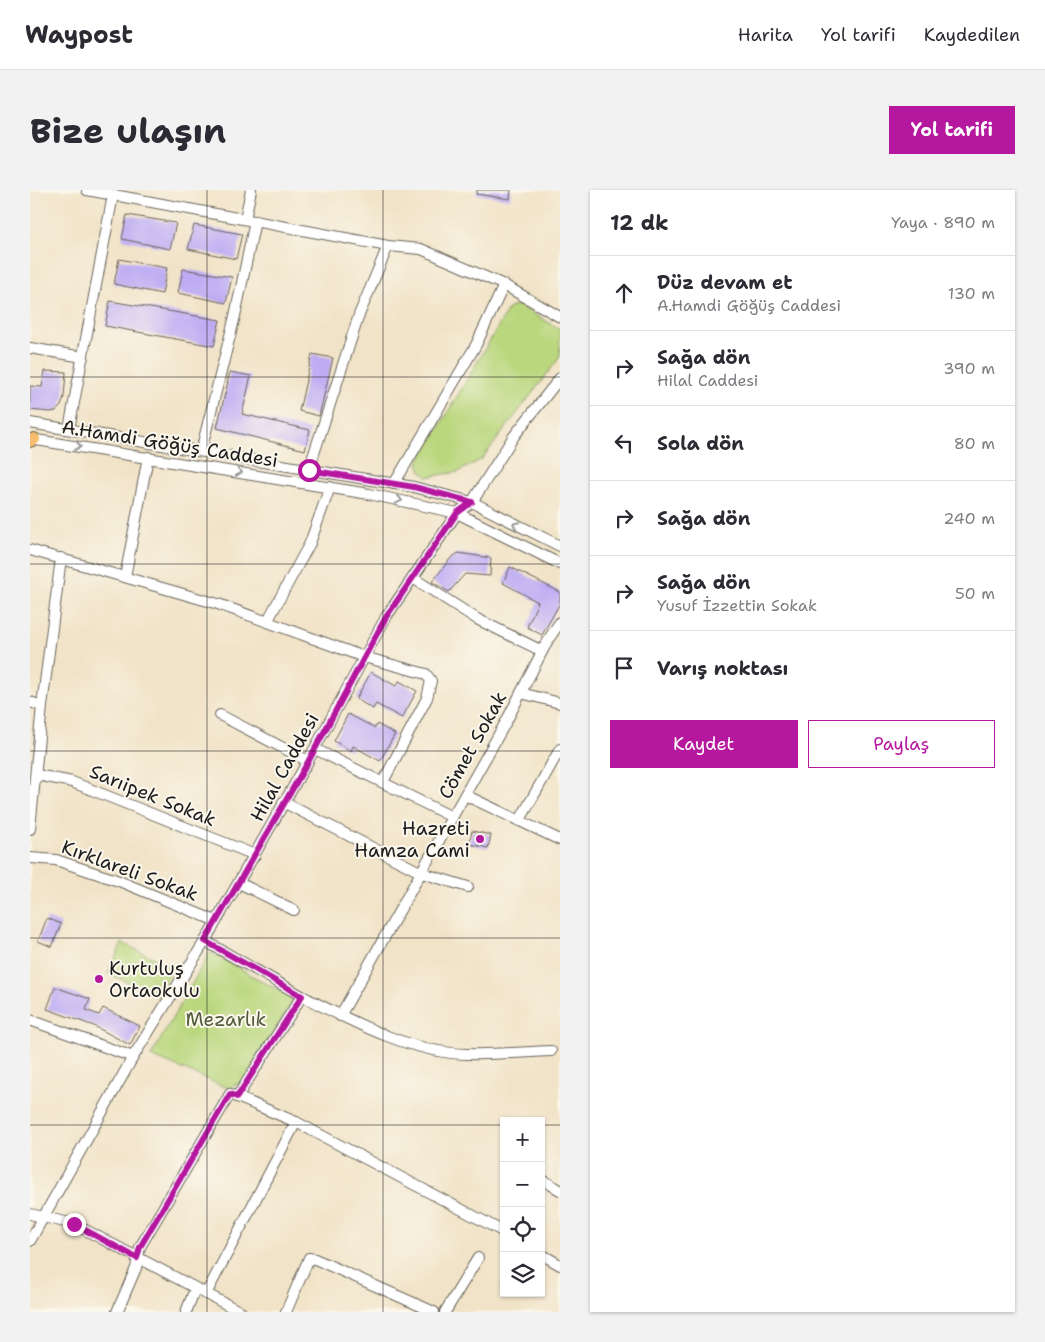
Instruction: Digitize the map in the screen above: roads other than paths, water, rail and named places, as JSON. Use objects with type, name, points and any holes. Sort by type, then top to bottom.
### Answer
[{"type":"street","points":[[87,190],[388,246],[421,249],[504,285],[560,317]]},
{"type":"street","points":[[202,451],[235,316],[250,220],[251,190]]},
{"type":"street","points":[[69,429],[113,195]]},
{"type":"street","points":[[309,470],[359,315],[388,246]]},
{"type":"street","points":[[394,484],[476,345],[504,285]]},
{"type":"street","points":[[30,348],[83,357]]},
{"type":"street","name":"Hilal Caddesi","points":[[30,1242],[133,1057],[205,941],[283,802],[308,762],[386,617],[457,513],[472,502],[514,436],[560,378]]},
{"type":"street","name":"A.Hamdi Göğüş Caddesi","points":[[30,423],[394,484],[472,502],[560,546]]},
{"type":"street","name":"A.Hamdi Göğüş Caddesi","points":[[32,439],[330,487],[457,513],[560,564]]},
{"type":"street","points":[[125,577],[148,457]]},
{"type":"street","points":[[268,620],[310,543],[330,487]]},
{"type":"street","points":[[30,550],[268,620],[364,657],[426,674],[431,681],[427,698],[383,782]]},
{"type":"street","points":[[30,829],[37,775],[42,706],[61,558]]},
{"type":"street","points":[[413,578],[477,619],[542,651]]},
{"type":"street","name":"Cömet Sokak","points":[[340,1016],[422,873],[542,651],[560,622]]},
{"type":"street","points":[[521,693],[560,703]]},
{"type":"street","points":[[30,702],[42,706]]},
{"type":"street","points":[[220,715],[308,762]]},
{"type":"street","points":[[315,749],[452,816]]},
{"type":"street","points":[[520,820],[560,749]]},
{"type":"street","name":"Sarıipek Sokak","points":[[37,775],[72,782],[254,855]]},
{"type":"street","points":[[465,795],[560,840]]},
{"type":"street","points":[[283,802],[422,873],[468,887]]},
{"type":"street","name":"Kırklareli Sokak","points":[[30,858],[56,860],[119,880],[216,921]]},
{"type":"street","points":[[239,883],[294,910]]},
{"type":"street","points":[[205,941],[340,1016],[416,1046],[465,1054],[551,1051]]},
{"type":"street","points":[[237,1097],[302,996]]},
{"type":"street","points":[[30,1020],[133,1057]]},
{"type":"street","points":[[117,1312],[136,1268],[140,1247],[230,1094],[296,1122],[500,1230]]},
{"type":"street","points":[[206,1294],[296,1122]]},
{"type":"street","points":[[545,1181],[560,1190]]},
{"type":"street","points":[[30,1214],[74,1224],[241,1312]]},
{"type":"street","points":[[545,1256],[560,1265]]},
{"type":"street","points":[[286,1312],[309,1258],[315,1258],[434,1312]]},
{"type":"street","points":[[445,1312],[478,1258]]},
{"type":"street","points":[[186,1312],[195,1289]]},
{"type":"place","name":"Hazreti Hamza Cami","points":[[480,839]]},
{"type":"place","name":"Kurtuluş Ortaokulu","points":[[99,979]]},
{"type":"park label","name":"Mezarlık","points":[[226,1019]]}]
